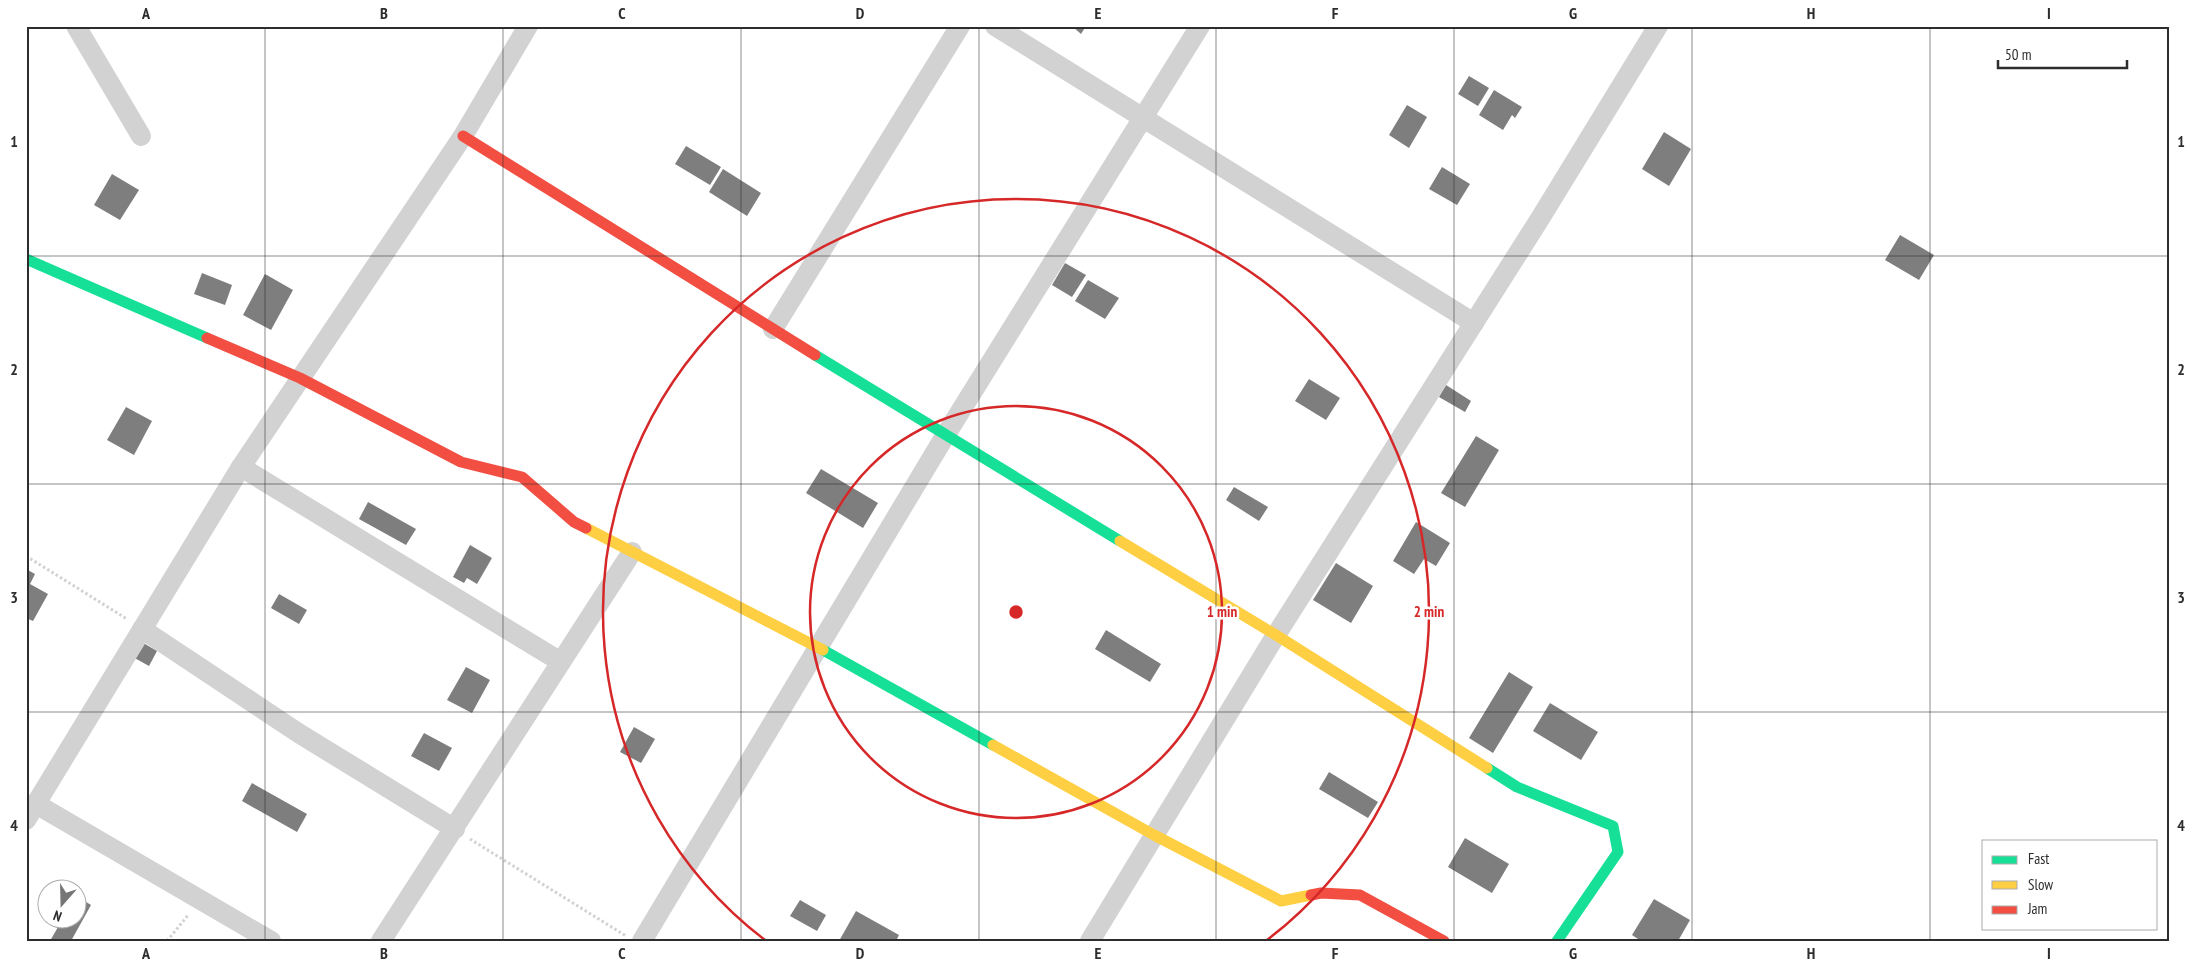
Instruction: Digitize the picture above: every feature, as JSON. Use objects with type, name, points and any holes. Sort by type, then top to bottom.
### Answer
[{"type":"street","points":[[76,26],[141,136]]},
{"type":"street","points":[[270,941],[200,899],[31,812],[240,467],[463,136],[528,26]]},
{"type":"street","points":[[773,328],[960,26]]},
{"type":"street","points":[[995,26],[1142,119],[1474,323]]},
{"type":"street","points":[[642,941],[945,436],[1200,26]]},
{"type":"street","points":[[1090,941],[1276,635],[1474,323],[1658,26]]},
{"type":"street","points":[[463,136],[945,436],[1276,635],[1517,787],[1614,826],[1618,852],[1557,941]]},
{"type":"street","points":[[26,259],[300,378],[461,462],[522,477],[574,522],[818,647],[1154,835],[1281,901],[1321,893],[1360,895],[1444,941]]},
{"type":"street","points":[[240,467],[561,662]]},
{"type":"street","points":[[381,941],[632,552]]},
{"type":"street","points":[[142,629],[300,734],[455,829]]},
{"type":"path","points":[[26,556],[142,629]]},
{"type":"path","points":[[455,829],[633,941]]},
{"type":"path","points":[[167,941],[200,899]]},
{"type":"building","points":[[1072,26],[1086,26],[1081,34]]},
{"type":"building","points":[[1469,76],[1489,88],[1478,106],[1458,94]]},
{"type":"building","points":[[1494,90],[1522,107],[1515,118],[1512,115],[1503,130],[1479,115]]},
{"type":"building","points":[[1407,105],[1427,117],[1409,148],[1389,135]]},
{"type":"building","points":[[1664,132],[1691,149],[1669,186],[1642,169]]},
{"type":"building","points":[[686,146],[721,167],[710,185],[675,164]]},
{"type":"building","points":[[1442,167],[1470,184],[1457,205],[1429,189]]},
{"type":"building","points":[[723,169],[761,193],[747,216],[709,192]]},
{"type":"building","points":[[112,174],[139,190],[120,220],[94,205]]},
{"type":"building","points":[[1900,235],[1934,255],[1919,280],[1885,260]]},
{"type":"building","points":[[1065,263],[1086,275],[1072,297],[1052,285]]},
{"type":"building","points":[[202,273],[232,285],[225,305],[194,294]]},
{"type":"building","points":[[265,274],[293,290],[271,330],[243,315]]},
{"type":"building","points":[[1088,280],[1119,298],[1105,319],[1075,301]]},
{"type":"building","points":[[1309,379],[1340,398],[1326,420],[1295,401]]},
{"type":"building","points":[[1446,385],[1471,401],[1465,412],[1439,397]]},
{"type":"building","points":[[126,407],[152,421],[134,455],[107,440]]},
{"type":"building","points":[[1476,436],[1499,450],[1465,507],[1441,493]]},
{"type":"building","points":[[821,469],[878,503],[863,528],[806,493]]},
{"type":"building","points":[[1234,487],[1268,507],[1259,521],[1226,500]]},
{"type":"building","points":[[368,502],[416,529],[406,545],[359,519]]},
{"type":"building","points":[[1416,522],[1450,543],[1436,566],[1424,559],[1414,574],[1393,561]]},
{"type":"building","points":[[470,545],[492,558],[477,584],[467,578],[464,583],[453,577]]},
{"type":"building","points":[[1336,563],[1373,586],[1351,623],[1313,600]]},
{"type":"building","points":[[26,569],[35,574],[30,584],[48,594],[33,621],[26,618]]},
{"type":"building","points":[[279,594],[307,610],[299,624],[271,608]]},
{"type":"building","points":[[1106,630],[1161,664],[1150,682],[1095,649]]},
{"type":"building","points":[[140,641],[157,651],[149,666],[131,656]]},
{"type":"building","points":[[466,667],[490,680],[472,713],[447,700]]},
{"type":"building","points":[[1509,672],[1533,687],[1493,753],[1469,738]]},
{"type":"building","points":[[1550,703],[1598,732],[1581,760],[1533,731]]},
{"type":"building","points":[[634,727],[655,739],[641,763],[620,752]]},
{"type":"building","points":[[424,733],[452,748],[439,771],[411,756]]},
{"type":"building","points":[[1329,772],[1378,802],[1368,818],[1319,789]]},
{"type":"building","points":[[252,783],[307,814],[297,832],[242,801]]},
{"type":"building","points":[[1465,838],[1509,864],[1492,893],[1448,867]]},
{"type":"building","points":[[1654,899],[1690,920],[1678,941],[1641,941],[1632,935]]},
{"type":"building","points":[[800,900],[826,915],[817,931],[790,916]]},
{"type":"building","points":[[856,911],[899,935],[896,941],[839,941]]},
{"type":"building","points":[[56,930],[77,930],[71,941],[50,941]]},
{"type":"traffic: fast","points":[[26,259],[207,338]]},
{"type":"traffic: fast","points":[[815,355],[1120,541]]},
{"type":"traffic: fast","points":[[823,650],[993,745]]},
{"type":"traffic: fast","points":[[1487,768],[1517,787],[1613,826],[1618,852],[1557,941]]},
{"type":"traffic: slow","points":[[586,528],[823,650]]},
{"type":"traffic: slow","points":[[1120,541],[1276,635],[1487,768]]},
{"type":"traffic: slow","points":[[993,745],[1154,835],[1281,901],[1311,895]]},
{"type":"traffic: jam","points":[[463,136],[815,355]]},
{"type":"traffic: jam","points":[[207,338],[300,378],[461,462],[522,477],[574,522],[586,528]]},
{"type":"traffic: jam","points":[[1311,895],[1321,893],[1360,895],[1444,941]]}]
